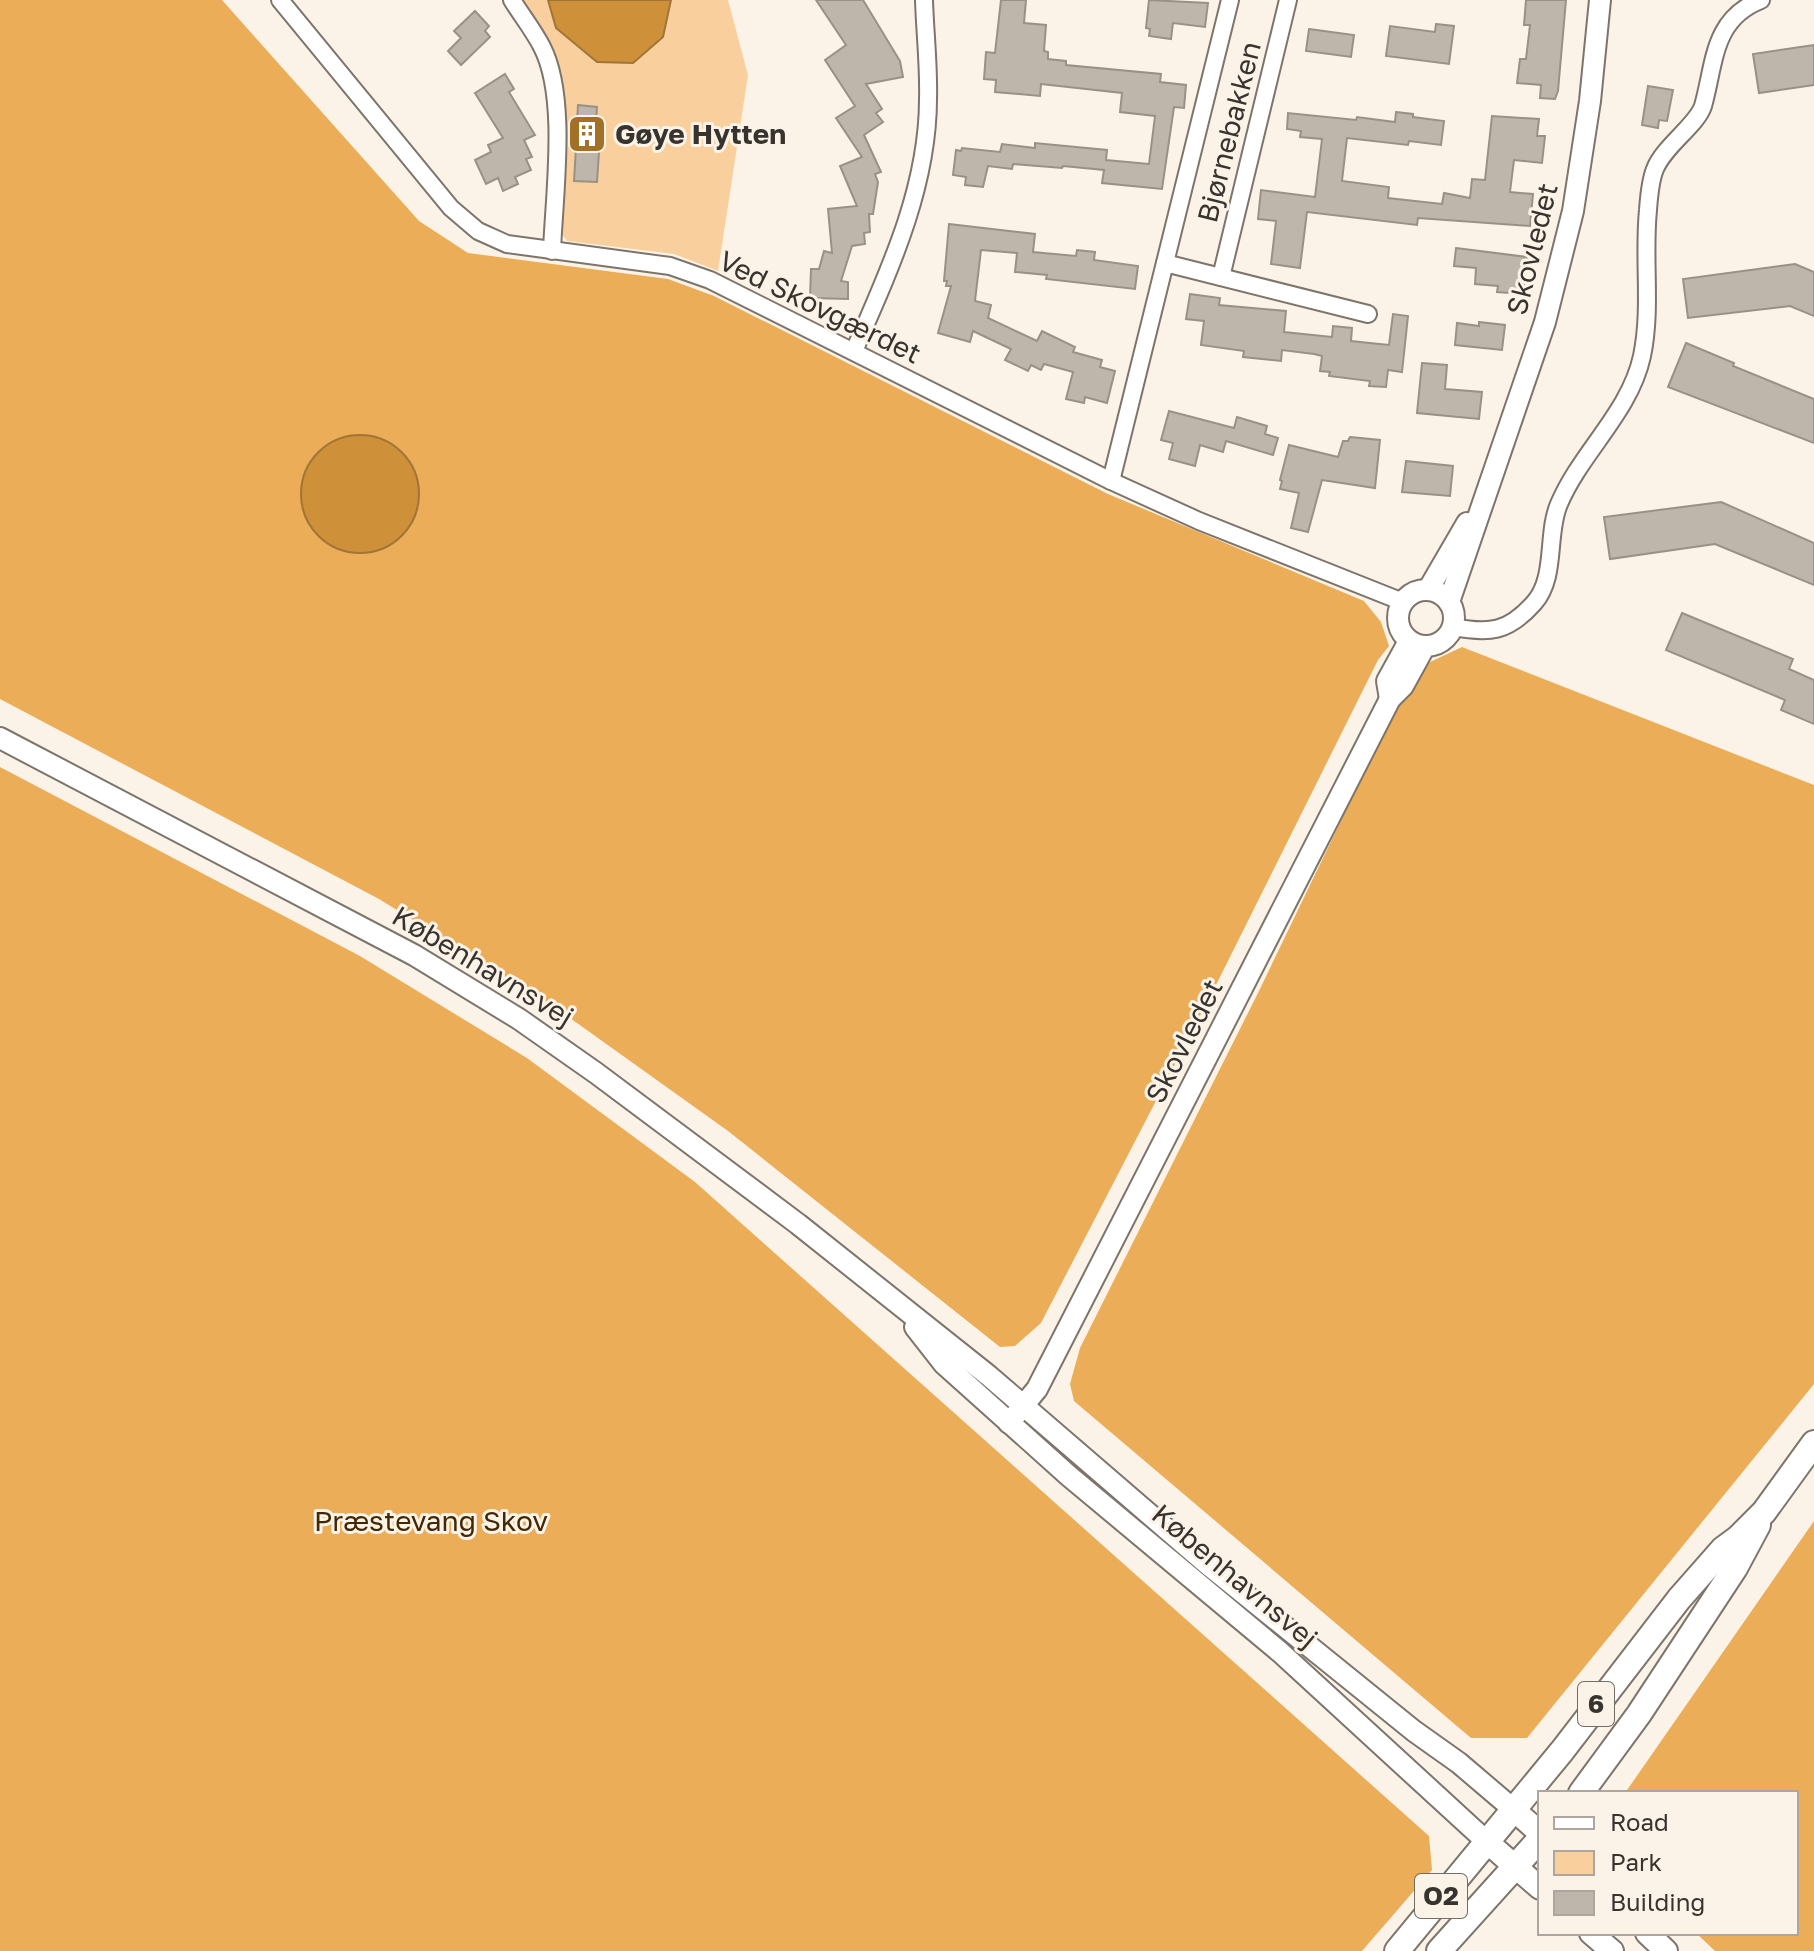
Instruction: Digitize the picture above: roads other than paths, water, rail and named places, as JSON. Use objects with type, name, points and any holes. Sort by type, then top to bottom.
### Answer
[{"type":"main road","name":"6","points":[[1513,1809],[1562,1751],[1679,1599],[1723,1549],[1764,1512],[1814,1443]]},
{"type":"main road","name":"6","points":[[1582,1791],[1639,1714],[1743,1557],[1764,1512]]},
{"type":"main road","name":"Københavnsvej","points":[[1513,1809],[1538,1831]]},
{"type":"main road","name":"O2","points":[[1397,1951],[1513,1809]]},
{"type":"main road","name":"Københavnsvej","points":[[1486,1841],[1538,1886]]},
{"type":"main road","points":[[1439,1951],[1538,1841]]},
{"type":"main road","points":[[1593,1935],[1612,1951]]},
{"type":"main road","points":[[1649,1935],[1666,1951]]},
{"type":"street","name":"Ved Skovgærdet","points":[[280,0],[451,208],[478,231],[507,244],[670,266],[710,280],[1111,481],[1199,521],[1403,602]]},
{"type":"street","points":[[512,0],[543,49],[552,79],[557,126],[552,251]]},
{"type":"street","points":[[854,351],[902,242],[920,169],[928,101],[924,0]]},
{"type":"street","name":"Bjørnebakken","points":[[1111,481],[1230,0]]},
{"type":"street","name":"Bjørnebakken","points":[[1221,277],[1288,0]]},
{"type":"street","name":"Skovledet","points":[[1449,602],[1545,322],[1573,211],[1590,101],[1600,0]]},
{"type":"street","points":[[1453,627],[1477,632],[1500,630],[1516,621],[1537,600],[1548,574],[1551,530],[1559,504],[1576,472],[1623,402],[1641,360],[1647,325],[1644,246],[1655,168],[1668,148],[1702,110],[1714,53],[1726,26],[1750,4],[1761,0]]},
{"type":"street","points":[[1165,263],[1368,314]]},
{"type":"street","name":"Skovledet","points":[[1428,590],[1463,529],[1482,504]]},
{"type":"street","points":[[1428,590],[1449,602],[1454,614],[1453,627],[1444,641],[1417,644],[1402,632],[1398,622],[1399,611],[1403,602],[1417,592],[1428,590]]},
{"type":"street","name":"Skovledet","points":[[1009,1423],[1037,1389],[1390,699],[1403,686],[1417,644]]},
{"type":"street","name":"Københavnsvej","points":[[0,738],[414,955],[519,1019],[596,1073],[786,1215],[1024,1406],[1206,1563],[1513,1809]]},
{"type":"street","name":"Københavnsvej","points":[[898,1305],[944,1364],[1009,1423],[1280,1652],[1486,1841]]},
{"type":"place","name":"Gøye Hytten","points":[[587,134]]},
{"type":"park label","name":"Præstevang Skov","points":[[431,1521]]}]
